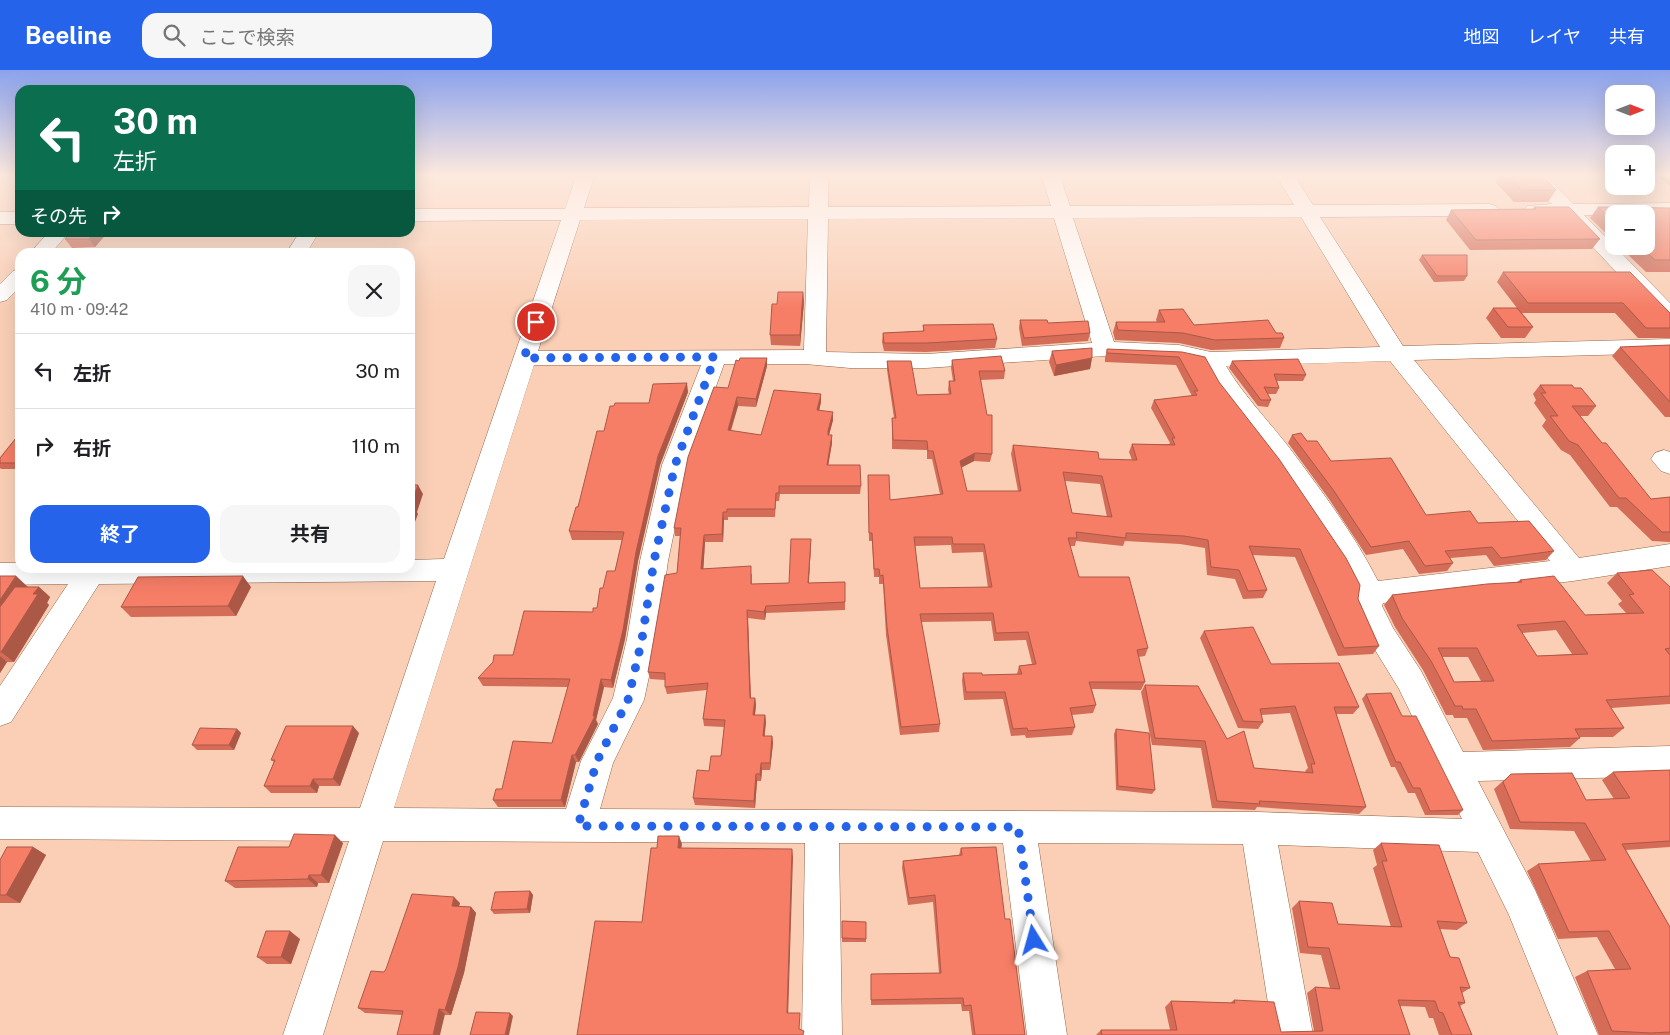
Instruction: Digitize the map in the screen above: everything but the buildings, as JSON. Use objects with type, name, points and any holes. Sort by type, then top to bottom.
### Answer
[{"type":"street","points":[[303,1035],[454,570],[572,219]]},
{"type":"street","points":[[816,358],[819,219]]},
{"type":"street","points":[[1064,219],[1105,349]]},
{"type":"street","points":[[1313,219],[1396,354],[1573,570]]},
{"type":"street","points":[[1578,219],[1670,316]]},
{"type":"street","points":[[45,248],[55,237]]},
{"type":"street","points":[[300,248],[307,237]]},
{"type":"street","points":[[0,296],[15,280]]},
{"type":"street","points":[[524,358],[715,357],[926,361],[1105,349],[1179,352],[1211,359],[1670,346]]},
{"type":"street","points":[[578,826],[597,761],[628,700],[642,639],[654,561],[675,465],[715,357]]},
{"type":"street","points":[[1211,359],[1224,384],[1285,460],[1353,559],[1370,592],[1368,606],[1381,635],[1410,680],[1522,903],[1578,1035]]},
{"type":"street","points":[[1370,592],[1390,592],[1657,558],[1663,582]]},
{"type":"street","points":[[415,570],[454,570]]},
{"type":"street","points":[[0,574],[23,573]]},
{"type":"street","points":[[0,712],[90,573]]},
{"type":"street","points":[[1453,767],[1670,761]]},
{"type":"street","points":[[0,823],[1258,828],[1488,836]]},
{"type":"street","points":[[822,826],[822,1035]]},
{"type":"street","points":[[1018,827],[1047,1035]]},
{"type":"street","points":[[1258,828],[1293,1035]]},
{"type":"route","points":[[536,322],[524,358],[715,357],[708,382],[690,420],[675,465],[654,561],[642,639],[628,700],[597,761],[578,826],[1018,827],[1034,940]]}]
